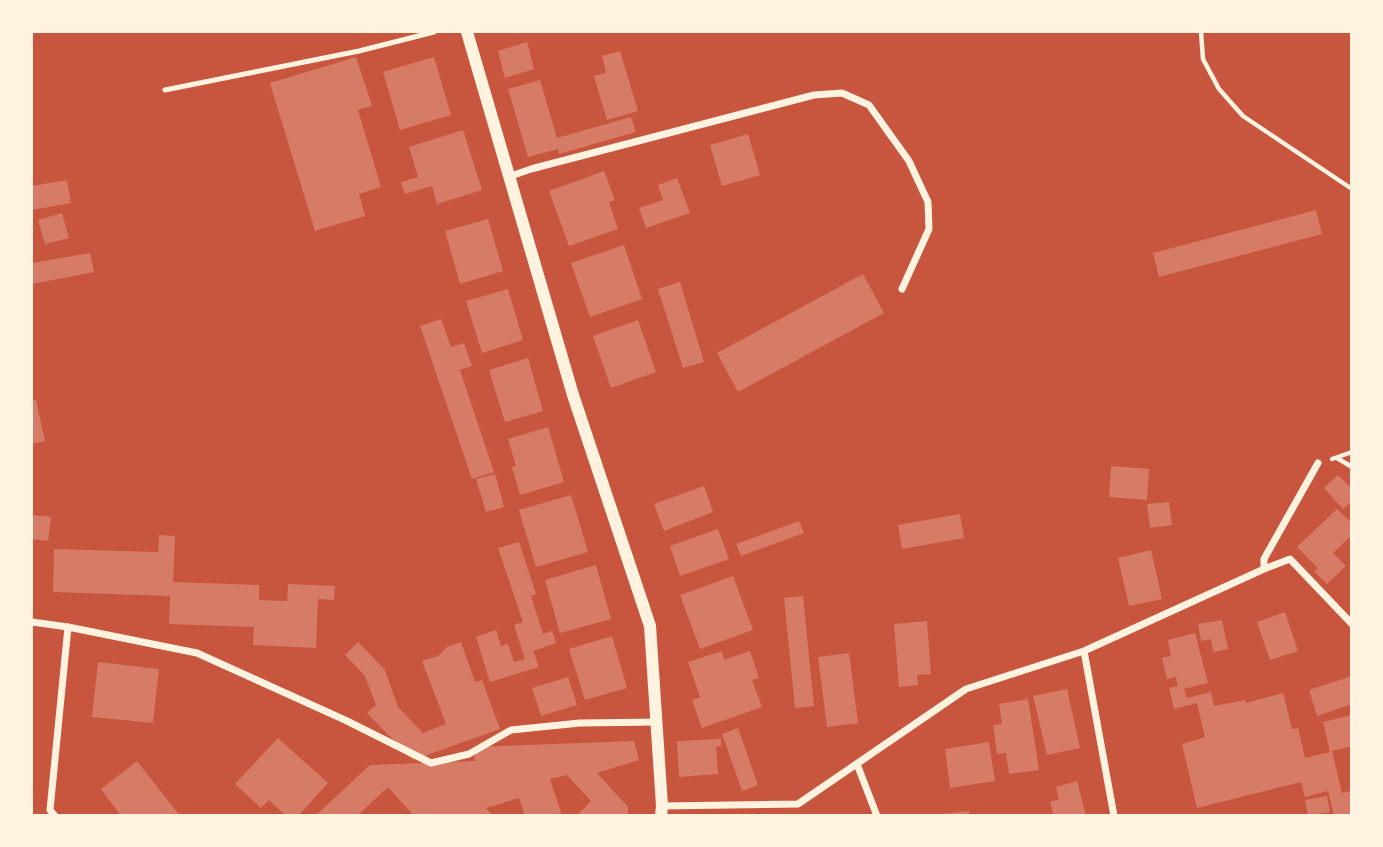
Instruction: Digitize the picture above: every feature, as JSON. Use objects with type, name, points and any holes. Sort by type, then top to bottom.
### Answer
[{"type":"street","points":[[467,32],[573,396],[650,626],[661,811],[798,804],[966,689],[1084,651],[1290,559],[1352,624]]},
{"type":"street","points":[[511,176],[814,94],[842,93],[869,105],[909,161],[928,202],[929,229],[902,289]]},
{"type":"street","points":[[1264,569],[1264,559],[1318,463]]},
{"type":"street","points":[[32,622],[197,653],[345,720],[431,763],[469,754],[512,730],[580,723],[657,722]]},
{"type":"street","points":[[49,814],[68,627]]},
{"type":"street","points":[[1084,651],[1114,816]]},
{"type":"street","points":[[857,764],[877,816]]},
{"type":"lane","points":[[165,90],[359,51],[434,32]]},
{"type":"path","points":[[1201,32],[1203,59],[1219,89],[1243,116],[1352,189]]},
{"type":"building","points":[[527,42],[534,69],[505,78],[498,51]]},
{"type":"building","points":[[620,51],[638,111],[607,120],[594,76],[606,73],[602,56]]},
{"type":"building","points":[[356,57],[372,106],[358,110],[381,187],[359,194],[365,216],[315,231],[270,83]]},
{"type":"building","points":[[434,57],[451,115],[400,130],[383,72]]},
{"type":"building","points":[[540,80],[557,138],[631,117],[636,132],[559,154],[558,149],[528,157],[508,89]]},
{"type":"building","points":[[463,130],[482,190],[437,204],[432,186],[405,194],[401,182],[418,177],[409,147]]},
{"type":"building","points":[[748,134],[760,175],[722,186],[710,145]]},
{"type":"building","points":[[604,171],[615,200],[609,202],[618,229],[569,246],[549,191]]},
{"type":"building","points":[[677,178],[690,213],[646,228],[639,208],[663,200],[658,185]]},
{"type":"building","points":[[67,180],[71,203],[32,210],[32,186]]},
{"type":"building","points":[[1316,210],[1322,234],[1159,277],[1153,253]]},
{"type":"building","points":[[62,213],[69,238],[45,244],[38,220]]},
{"type":"building","points":[[488,219],[503,271],[460,284],[445,231]]},
{"type":"building","points":[[624,245],[642,299],[590,317],[571,263]]},
{"type":"building","points":[[90,253],[94,272],[32,284],[32,263]]},
{"type":"building","points":[[863,274],[884,313],[738,392],[717,353]]},
{"type":"building","points":[[680,282],[704,362],[683,368],[658,289]]},
{"type":"building","points":[[508,289],[523,340],[482,353],[466,301]]},
{"type":"building","points":[[441,319],[451,347],[464,343],[472,366],[460,370],[494,472],[472,479],[420,326]]},
{"type":"building","points":[[638,320],[656,372],[611,388],[593,336]]},
{"type":"building","points":[[528,358],[543,411],[505,422],[489,370]]},
{"type":"building","points":[[36,400],[45,441],[32,444],[32,401]]},
{"type":"building","points":[[548,427],[564,482],[520,495],[512,467],[516,466],[508,439]]},
{"type":"building","points":[[1111,466],[1149,469],[1147,500],[1109,497]]},
{"type":"building","points":[[495,474],[504,507],[486,512],[476,479]]},
{"type":"building","points":[[1338,475],[1352,489],[1352,501],[1343,509],[1324,488]]},
{"type":"building","points":[[704,486],[713,512],[664,531],[654,504]]},
{"type":"building","points":[[571,495],[588,552],[536,567],[519,510]]},
{"type":"building","points":[[1169,502],[1172,525],[1150,528],[1147,504]]},
{"type":"building","points":[[1337,509],[1352,523],[1352,535],[1333,553],[1346,566],[1327,584],[1314,571],[1318,568],[1297,547]]},
{"type":"building","points":[[960,514],[964,538],[902,549],[898,525]]},
{"type":"building","points":[[32,515],[51,517],[48,541],[32,539]]},
{"type":"building","points":[[799,521],[804,533],[741,556],[736,544]]},
{"type":"building","points":[[718,529],[729,559],[680,576],[670,546]]},
{"type":"building","points":[[159,535],[175,536],[173,582],[259,585],[259,600],[287,601],[288,584],[335,586],[334,600],[318,599],[316,648],[253,645],[254,627],[169,624],[170,596],[53,592],[54,549],[158,552]]},
{"type":"building","points":[[519,542],[536,594],[531,596],[543,634],[552,631],[556,643],[533,651],[539,667],[490,682],[476,637],[496,630],[501,646],[508,644],[514,662],[525,659],[514,625],[523,622],[498,548]]},
{"type":"building","points":[[1151,550],[1162,599],[1129,606],[1118,558]]},
{"type":"building","points":[[596,565],[611,619],[560,633],[545,580]]},
{"type":"building","points":[[733,576],[753,630],[700,649],[680,595]]},
{"type":"building","points":[[803,596],[814,706],[795,708],[784,598]]},
{"type":"building","points":[[1285,612],[1298,651],[1270,660],[1257,622]]},
{"type":"building","points":[[1222,620],[1228,649],[1213,652],[1211,639],[1201,641],[1198,624]]},
{"type":"building","points":[[927,621],[931,674],[917,675],[918,685],[899,687],[894,624]]},
{"type":"building","points":[[1195,633],[1208,683],[1184,689],[1187,698],[1211,692],[1214,706],[1245,700],[1246,703],[1283,693],[1292,729],[1298,728],[1305,758],[1330,752],[1323,722],[1352,715],[1352,746],[1332,751],[1342,793],[1352,791],[1352,816],[1334,816],[1328,791],[1305,797],[1301,782],[1197,808],[1182,744],[1205,737],[1197,703],[1174,709],[1169,688],[1178,686],[1176,677],[1167,679],[1162,658],[1171,656],[1168,640]]},
{"type":"building","points":[[612,636],[627,688],[585,700],[569,649]]},
{"type":"building","points":[[358,642],[385,670],[398,707],[423,733],[446,724],[422,661],[438,656],[447,647],[461,642],[475,682],[482,680],[500,729],[413,760],[367,713],[376,705],[365,676],[345,655]]},
{"type":"building","points":[[722,651],[724,660],[750,651],[759,678],[752,680],[762,707],[702,728],[692,700],[700,697],[688,662]]},
{"type":"building","points":[[849,653],[858,723],[827,727],[818,657]]},
{"type":"building","points":[[98,662],[159,669],[153,723],[92,717]]},
{"type":"building","points":[[1352,676],[1352,704],[1317,716],[1309,690]]},
{"type":"building","points":[[568,677],[577,705],[541,716],[532,688]]},
{"type":"building","points":[[1067,689],[1080,748],[1047,755],[1033,696]]},
{"type":"building","points":[[1028,699],[1039,770],[1009,774],[1006,753],[997,754],[993,725],[1002,724],[999,704]]},
{"type":"building","points":[[738,728],[758,785],[742,791],[722,734]]},
{"type":"building","points":[[278,738],[328,783],[298,816],[286,816],[269,800],[261,808],[235,784]]},
{"type":"building","points":[[721,739],[721,746],[716,747],[718,774],[679,777],[677,741]]},
{"type":"building","points":[[634,741],[639,760],[597,773],[628,807],[628,816],[579,816],[591,801],[567,775],[550,779],[562,816],[525,816],[519,798],[486,808],[493,816],[414,816],[388,787],[357,816],[315,816],[370,765],[475,761],[474,747]]},
{"type":"building","points":[[989,742],[995,781],[950,788],[945,749]]},
{"type":"building","points":[[137,761],[180,816],[121,816],[101,789]]},
{"type":"building","points":[[1077,781],[1086,816],[1054,816],[1050,802],[1059,799],[1056,787]]},
{"type":"building","points":[[1327,796],[1330,812],[1308,816],[1305,800]]},
{"type":"building","points":[[969,811],[969,816],[942,816],[942,814]]}]
